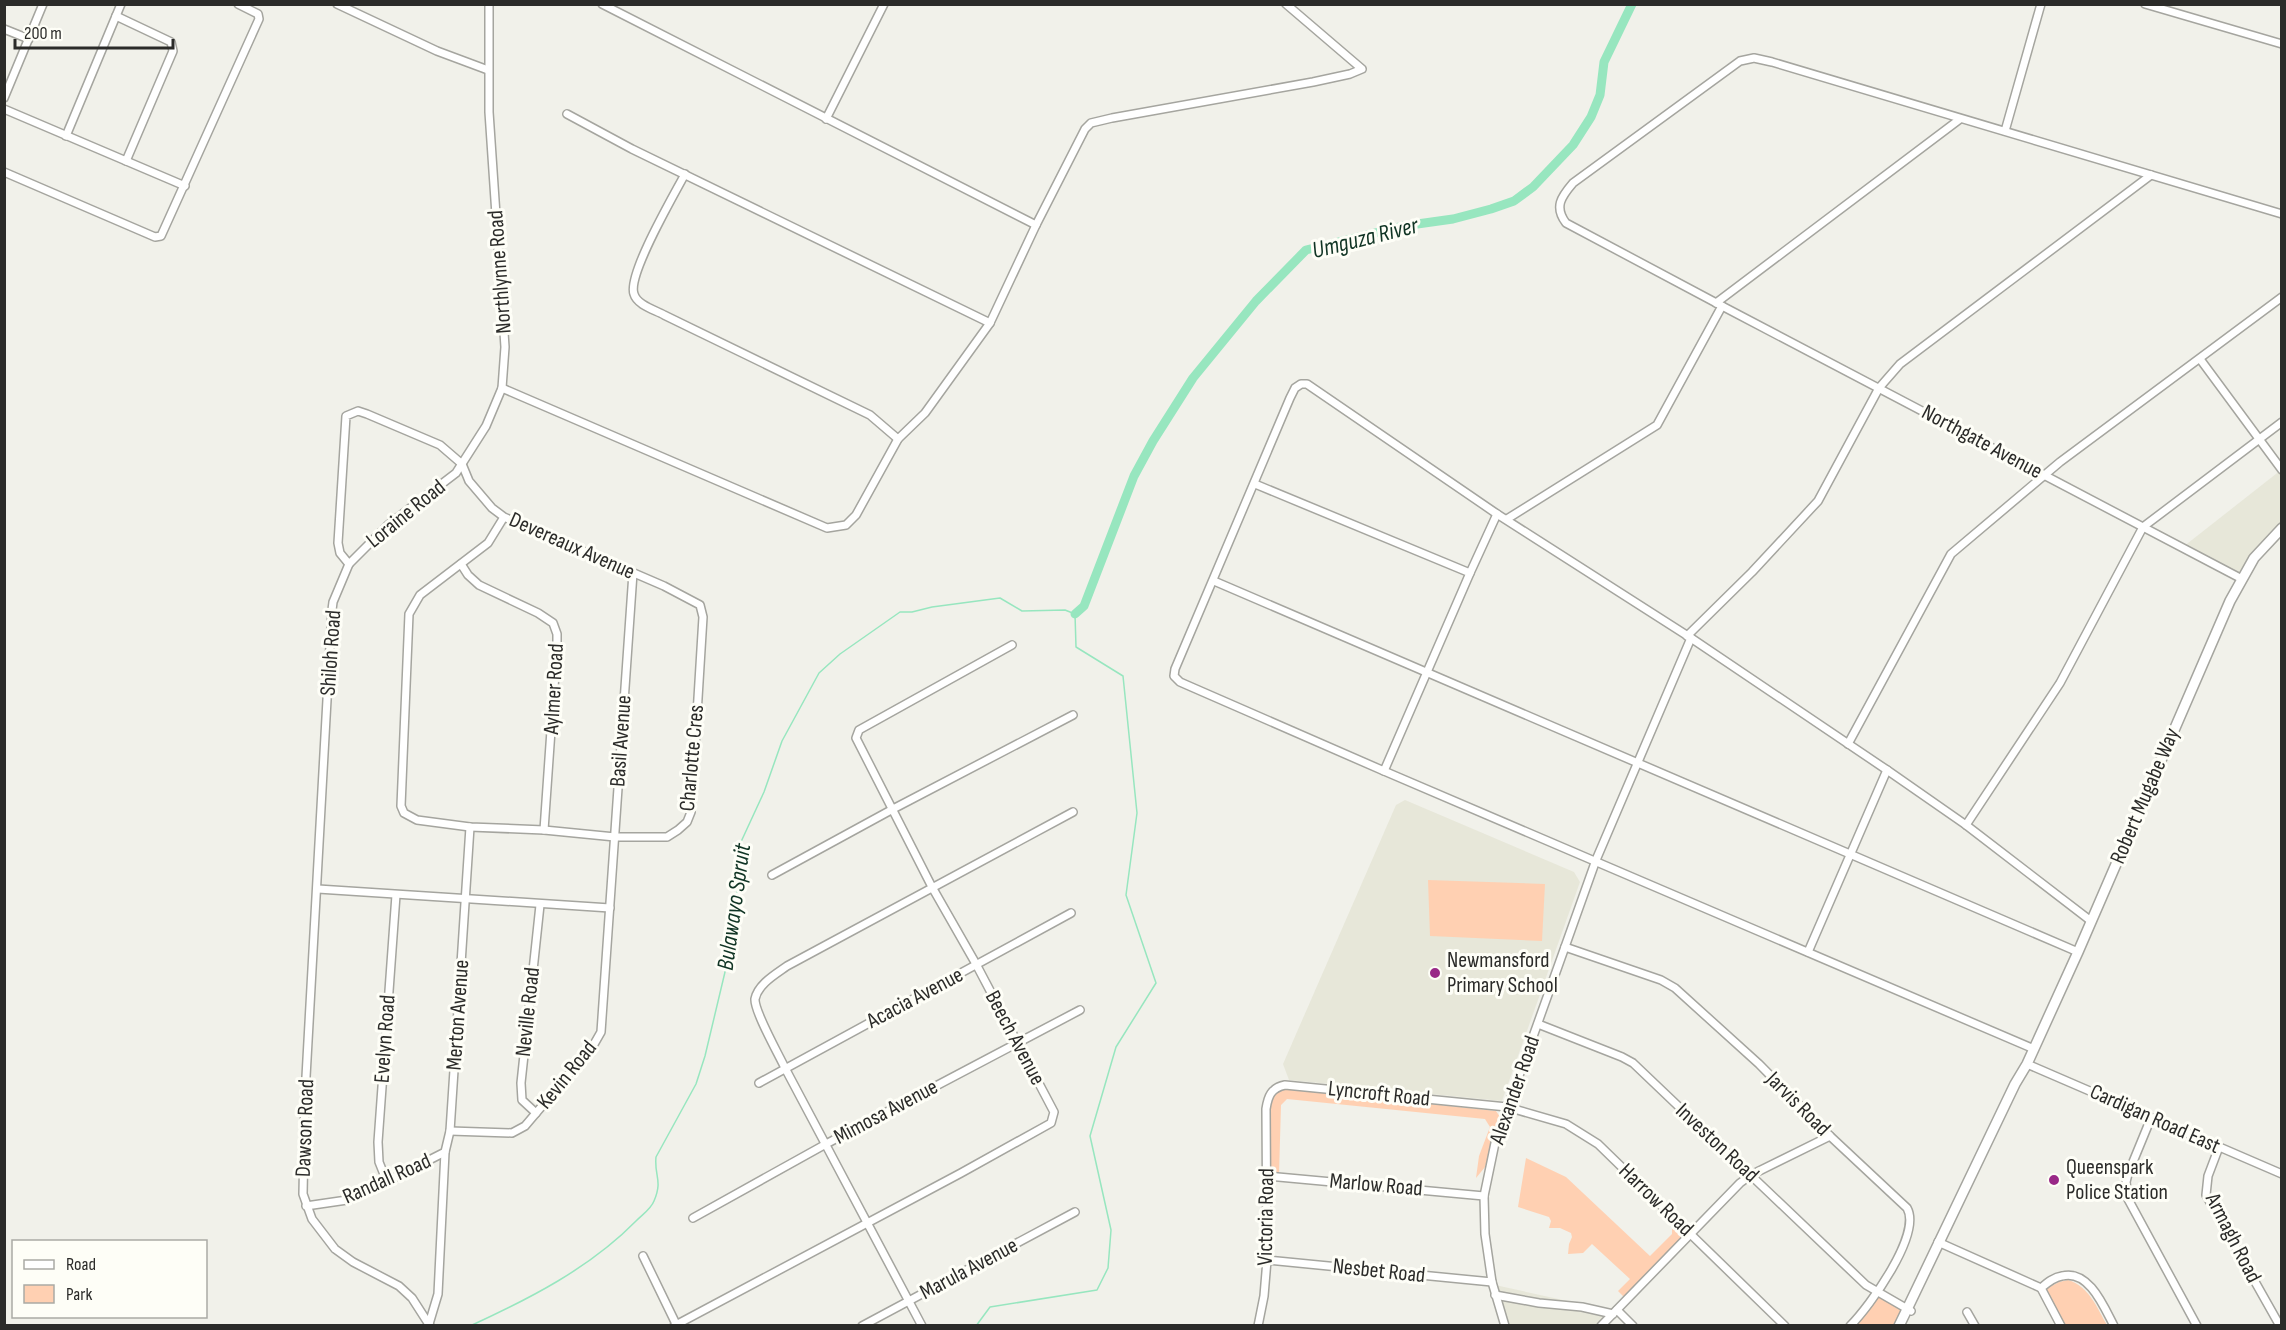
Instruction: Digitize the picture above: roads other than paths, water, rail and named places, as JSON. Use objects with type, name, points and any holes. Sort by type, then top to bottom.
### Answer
[{"type":"main road","name":"Robert Mugabe Way","points":[[1904,1326],[1941,1243],[2019,1086],[2219,626],[2242,579],[2259,552],[2282,528]]},
{"type":"main road","name":"Robert Mugabe Way","points":[[1899,1326],[1909,1311]]},
{"type":"street","points":[[4,98],[43,4]]},
{"type":"street","points":[[66,136],[121,4]]},
{"type":"street","points":[[4,172],[155,237],[161,236],[259,19],[258,14],[238,4]]},
{"type":"street","points":[[338,4],[437,51],[488,70],[489,4]]},
{"type":"street","points":[[602,4],[1036,225]]},
{"type":"street","points":[[826,119],[884,4]]},
{"type":"street","points":[[502,388],[827,528],[846,525],[856,515],[898,439],[925,413],[990,323],[1036,225],[1085,129],[1091,123],[1313,82],[1362,69],[1286,4]]},
{"type":"street","points":[[2005,131],[2041,4]]},
{"type":"street","points":[[2145,4],[2282,44]]},
{"type":"street","points":[[116,16],[171,42],[173,46],[173,51],[126,161]]},
{"type":"street","points":[[4,29],[29,39]]},
{"type":"street","name":"Northgate Avenue","points":[[1960,119],[1772,62],[1747,59],[1740,61],[1573,183],[1558,206],[1561,217],[1566,223],[2242,579]]},
{"type":"street","name":"Northlynne Road","points":[[462,464],[486,426],[502,388],[505,347],[489,121],[488,70]]},
{"type":"street","points":[[4,110],[185,186]]},
{"type":"street","points":[[567,114],[990,323]]},
{"type":"street","points":[[1507,519],[1657,426],[1719,305],[1960,119],[2282,214]]},
{"type":"street","points":[[685,174],[636,271],[633,291],[636,298],[664,315],[870,415],[898,439]]},
{"type":"street","points":[[1689,637],[1695,626],[1752,572],[1818,501],[1879,388],[1900,364],[2151,175]]},
{"type":"street","points":[[1848,744],[1951,554],[2044,475],[2282,297]]},
{"type":"street","points":[[2200,359],[2282,470]]},
{"type":"street","points":[[2034,1049],[1176,680],[1175,669],[1295,388],[1303,383],[1497,514],[1689,637],[1966,825],[2091,921]]},
{"type":"street","name":"Devereaux Avenue","points":[[349,564],[338,547],[341,490],[346,416],[358,411],[440,445],[462,464],[469,481],[492,508],[504,517],[697,602],[703,617]]},
{"type":"street","points":[[1966,825],[2060,683],[2143,527],[2282,422]]},
{"type":"street","name":"Loraine Road","points":[[349,564],[388,525],[447,481],[462,464]]},
{"type":"street","points":[[1255,484],[1470,573]]},
{"type":"street","points":[[1384,771],[1497,514]]},
{"type":"street","name":"Charlotte Cres","points":[[504,517],[488,543],[420,595],[410,614],[401,806],[404,813],[417,820],[470,827],[544,830],[615,837],[663,838],[678,830],[689,817],[692,804],[694,735],[703,617]]},
{"type":"street","name":"Shiloh Road","points":[[318,873],[333,602],[349,564]]},
{"type":"street","name":"Aylmer Road","points":[[461,564],[468,575],[479,585],[544,617],[555,627],[557,645],[544,830]]},
{"type":"street","name":"Basil Avenue","points":[[610,908],[633,573]]},
{"type":"street","points":[[1214,580],[2078,952]]},
{"type":"street","name":"Alexander Road","points":[[1505,1326],[1492,1282],[1485,1234],[1484,1196],[1493,1152],[1596,860],[1689,637]]},
{"type":"street","name":"Beech Avenue","points":[[676,1325],[1051,1123],[1054,1112],[976,964],[932,887],[856,738],[859,730],[1012,645]]},
{"type":"street","points":[[772,875],[1073,715]]},
{"type":"street","points":[[1808,952],[1887,771]]},
{"type":"street","points":[[922,1326],[785,1068],[756,1005],[758,991],[771,977],[787,966],[1073,812]]},
{"type":"street","points":[[466,898],[470,827]]},
{"type":"street","name":"Dawson Road","points":[[318,873],[302,1180],[306,1206],[323,1236],[335,1249],[353,1262],[399,1286],[412,1298],[429,1325]]},
{"type":"street","points":[[318,889],[610,908]]},
{"type":"street","name":"Evelyn Road","points":[[387,1182],[379,1162],[378,1142],[396,895]]},
{"type":"street","name":"Merton Avenue","points":[[450,1131],[466,898]]},
{"type":"street","name":"Neville Road","points":[[536,1113],[522,1100],[521,1083],[540,905]]},
{"type":"street","name":"Kevin Road","points":[[450,1131],[512,1133],[525,1126],[593,1046],[601,1032],[610,908]]},
{"type":"street","name":"Acacia Avenue","points":[[759,1083],[1071,913]]},
{"type":"street","name":"Jarvis Road","points":[[1565,947],[1661,980],[1675,988],[1759,1064],[1830,1136],[1907,1208],[1910,1213],[1910,1230],[1877,1293],[1850,1326]]},
{"type":"street","name":"Mimosa Avenue","points":[[693,1218],[826,1144],[1080,1010]]},
{"type":"street","name":"Investon Road","points":[[1538,1024],[1622,1056],[1632,1063],[1877,1293],[1909,1311]]},
{"type":"street","name":"Cardigan Road East","points":[[2025,1069],[2151,1118],[2282,1174]]},
{"type":"street","name":"Lyncroft Road","points":[[1266,1109],[1270,1092],[1285,1085],[1507,1107]]},
{"type":"street","name":"Harrow Road","points":[[1507,1107],[1566,1124],[1598,1144],[1785,1326]]},
{"type":"street","name":"Victoria Road","points":[[1258,1326],[1264,1296],[1267,1260],[1266,1109]]},
{"type":"street","points":[[2151,1118],[2128,1174],[2126,1182],[2128,1199],[2197,1326]]},
{"type":"street","name":"Randall Road","points":[[306,1206],[347,1200],[445,1152],[450,1131]]},
{"type":"street","points":[[1601,1326],[1729,1192],[1751,1175],[1830,1136]]},
{"type":"street","name":"Armagh Road","points":[[2219,1147],[2208,1176],[2206,1196],[2280,1326]]},
{"type":"street","points":[[429,1325],[438,1294],[445,1152]]},
{"type":"street","name":"Marlow Road","points":[[1268,1176],[1484,1196]]},
{"type":"street","name":"Marula Avenue","points":[[862,1326],[1075,1212]]},
{"type":"street","points":[[1941,1243],[2041,1288],[2061,1326]]},
{"type":"street","points":[[643,1256],[676,1325]]},
{"type":"street","name":"Nesbet Road","points":[[1267,1260],[1492,1282]]},
{"type":"street","points":[[2041,1288],[2061,1276],[2074,1276],[2082,1279],[2094,1292],[2114,1326]]},
{"type":"street","points":[[1495,1294],[1539,1303],[1615,1312],[1633,1326]]},
{"type":"street","points":[[1967,1312],[1975,1326]]},
{"type":"waterway","name":"Umguza River","points":[[1075,614],[1084,606],[1134,476],[1153,441],[1193,378],[1256,301],[1306,250],[1403,226],[1453,219],[1491,209],[1514,201],[1533,187],[1573,145],[1591,117],[1600,95],[1604,62],[1632,4]]},
{"type":"waterway","name":"Bulawayo Spruit","points":[[470,1326],[514,1305],[579,1268],[618,1238],[653,1204],[658,1188],[656,1157],[696,1084],[705,1056],[735,930],[740,844],[764,792],[782,741],[819,673],[840,654],[900,612],[1000,598],[1022,611],[1065,610],[1075,614],[1076,647],[1123,676],[1137,813],[1126,895],[1156,983],[1116,1047],[1090,1136],[1111,1230],[1108,1268],[1097,1290],[990,1307],[976,1326]]},
{"type":"place","name":"Newmansford Primary School","points":[[1435,973]]},
{"type":"place","name":"Queenspark Police Station","points":[[2054,1180]]}]
